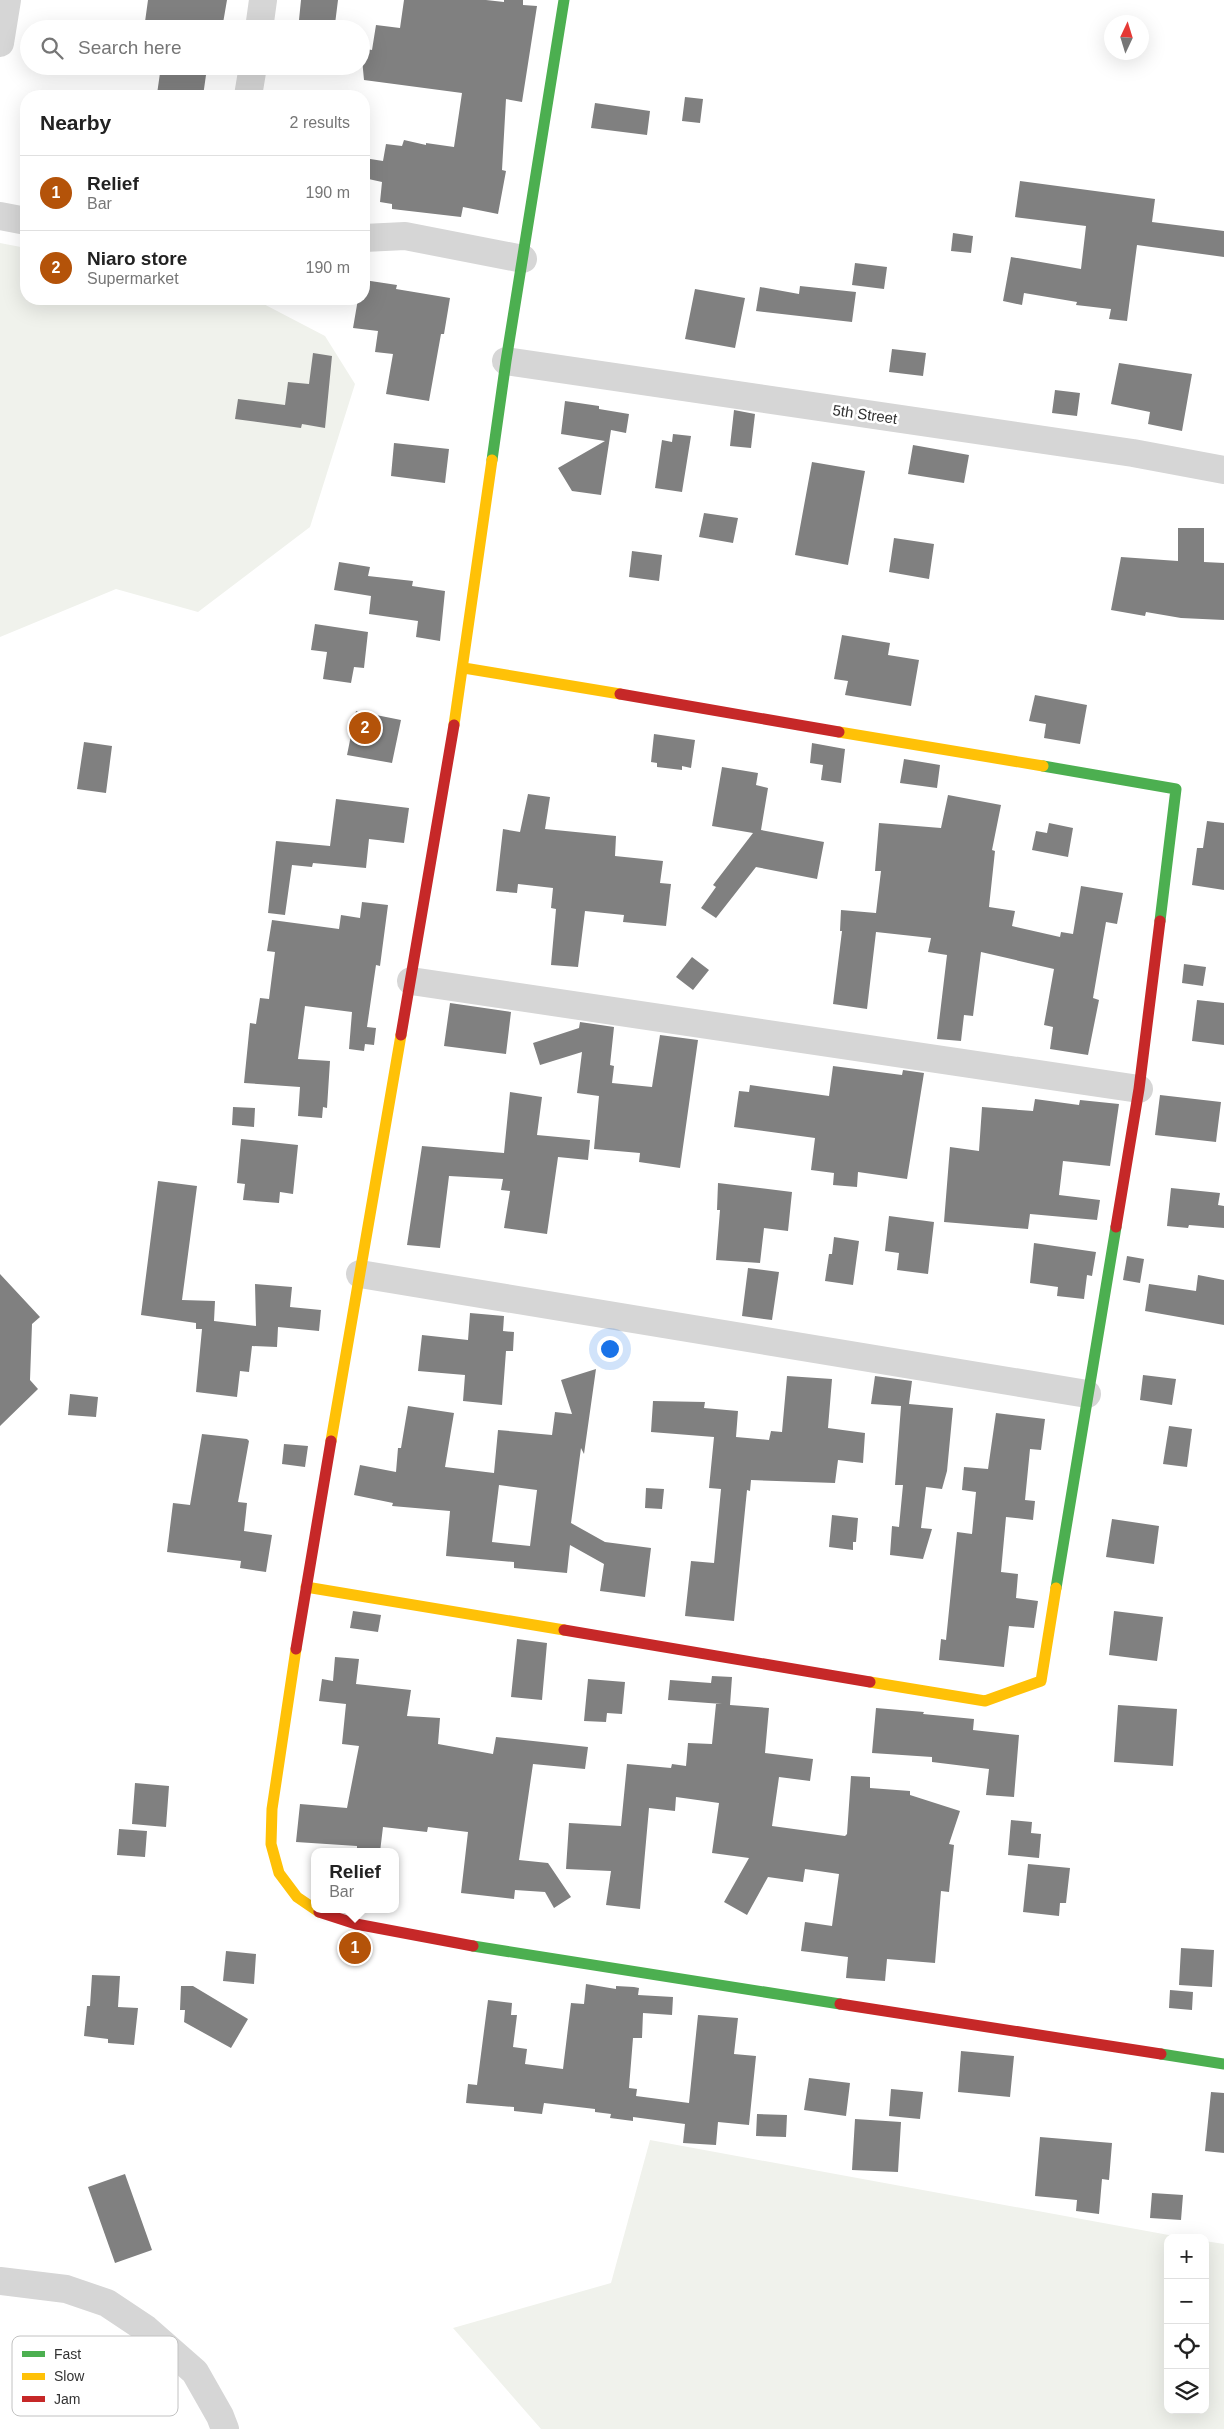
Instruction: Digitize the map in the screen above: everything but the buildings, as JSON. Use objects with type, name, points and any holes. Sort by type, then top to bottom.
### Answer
[{"type":"street","points":[[0,43],[7,0]]},
{"type":"street","points":[[261,20],[264,0]]},
{"type":"street","points":[[311,1906],[298,1897],[279,1873],[271,1844],[272,1810],[306,1587],[464,668],[506,362],[564,0]]},
{"type":"street","points":[[249,90],[252,75]]},
{"type":"street","points":[[0,216],[20,220]]},
{"type":"street","points":[[370,238],[405,236],[523,259]]},
{"type":"street","name":"5th Street","points":[[506,362],[1133,453],[1224,470]]},
{"type":"street","points":[[306,1587],[985,1701],[1041,1681],[1139,1088],[1176,789],[464,668]]},
{"type":"street","points":[[411,981],[1139,1088]]},
{"type":"street","points":[[360,1274],[1087,1394]]},
{"type":"street","points":[[321,1913],[356,1924],[470,1946],[1224,2064]]},
{"type":"street","points":[[0,2281],[66,2289],[107,2303],[154,2336]]},
{"type":"street","points":[[178,2357],[195,2372],[220,2416],[225,2429]]},
{"type":"shaded area","points":[[0,243],[20,247],[20,305],[266,305],[325,336],[355,384],[310,527],[198,612],[116,589],[0,637]]},
{"type":"shaded area","points":[[650,2140],[1164,2234],[1164,2414],[1209,2414],[1209,2242],[1224,2244],[1224,2429],[541,2429],[453,2328],[611,2283]]},
{"type":"traffic: fast","points":[[492,460],[564,0]]},
{"type":"traffic: fast","points":[[1043,766],[1176,789],[1160,921]]},
{"type":"traffic: fast","points":[[1056,1588],[1116,1227]]},
{"type":"traffic: fast","points":[[473,1946],[840,2004]]},
{"type":"traffic: fast","points":[[1161,2054],[1224,2064]]},
{"type":"traffic: slow","points":[[454,725],[492,460]]},
{"type":"traffic: slow","points":[[464,668],[620,694]]},
{"type":"traffic: slow","points":[[839,732],[1043,766]]},
{"type":"traffic: slow","points":[[331,1441],[401,1035]]},
{"type":"traffic: slow","points":[[306,1587],[564,1630]]},
{"type":"traffic: slow","points":[[870,1682],[985,1701],[1041,1681],[1056,1588]]},
{"type":"traffic: slow","points":[[296,1649],[272,1809],[271,1844],[279,1873],[297,1897],[311,1907]]},
{"type":"traffic: jam","points":[[620,694],[839,732]]},
{"type":"traffic: jam","points":[[401,1035],[454,725]]},
{"type":"traffic: jam","points":[[1116,1227],[1139,1089],[1160,921]]},
{"type":"traffic: jam","points":[[296,1649],[331,1441]]},
{"type":"traffic: jam","points":[[564,1630],[870,1682]]},
{"type":"traffic: jam","points":[[322,1913],[356,1924],[473,1946]]},
{"type":"traffic: jam","points":[[840,2004],[1161,2054]]},
{"type":"place","name":"Niaro store","points":[[365,728]]},
{"type":"place","name":"Relief","points":[[355,1948]]}]
